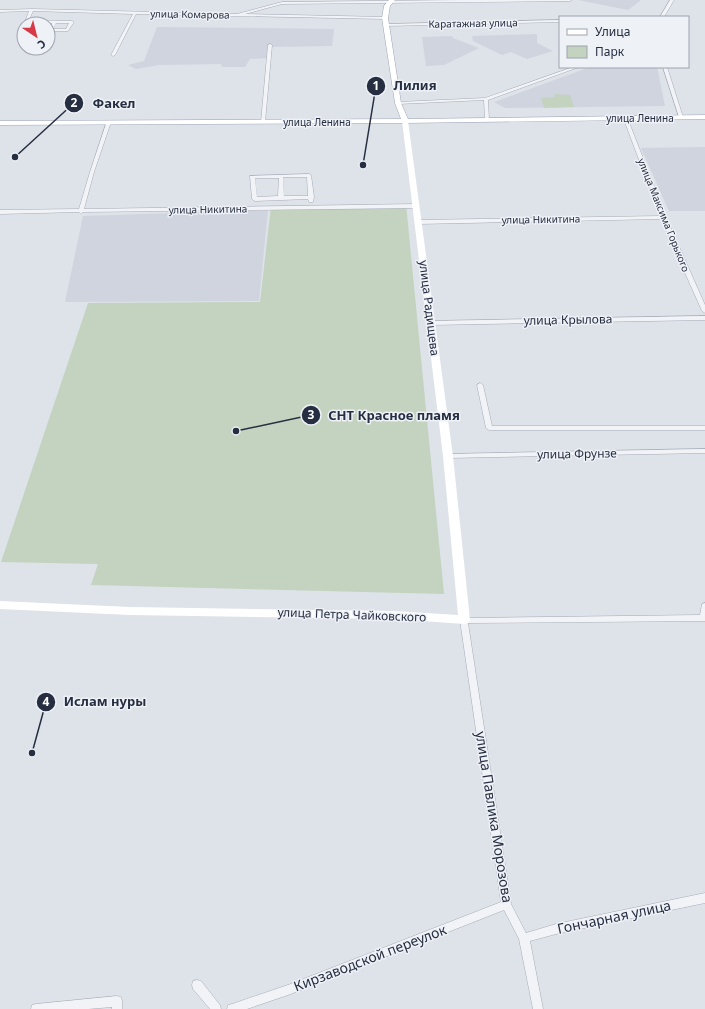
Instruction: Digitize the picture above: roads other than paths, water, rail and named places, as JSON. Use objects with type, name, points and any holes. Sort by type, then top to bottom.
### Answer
[{"type":"main road","name":"улица Радищева","points":[[390,1],[385,18],[398,103],[405,121]]},
{"type":"main road","name":"улица Ленина","points":[[0,123],[405,121],[705,117]]},
{"type":"street","name":"улица Комарова","points":[[0,11],[32,10],[237,15],[282,3],[570,0]]},
{"type":"street","points":[[663,16],[672,0]]},
{"type":"street","points":[[29,16],[32,10]]},
{"type":"street","points":[[113,56],[135,13]]},
{"type":"street","points":[[237,15],[385,18]]},
{"type":"street","name":"Каратажная улица","points":[[386,25],[559,21]]},
{"type":"street","points":[[54,22],[66,22],[72,22],[67,30],[51,30],[54,22]]},
{"type":"street","points":[[263,122],[270,45]]},
{"type":"street","points":[[398,103],[486,99],[574,68]]},
{"type":"street","points":[[664,68],[681,117]]},
{"type":"street","points":[[486,99],[487,120]]},
{"type":"street","name":"улица Максима Горького","points":[[625,117],[663,217],[705,311]]},
{"type":"street","name":"улица Радищева","points":[[405,121],[448,456],[464,620]]},
{"type":"street","points":[[81,212],[92,172],[109,122]]},
{"type":"street","points":[[254,208],[255,199],[252,177],[309,175],[311,197],[310,207]]},
{"type":"street","points":[[281,176],[282,198]]},
{"type":"street","points":[[255,199],[311,197]]},
{"type":"street","name":"улица Никитина","points":[[0,212],[416,206]]},
{"type":"street","name":"улица Никитина","points":[[418,222],[663,217]]},
{"type":"street","name":"улица Крылова","points":[[431,323],[705,318]]},
{"type":"street","points":[[480,385],[489,428],[705,428]]},
{"type":"street","name":"улица Фрунзе","points":[[448,456],[705,451]]},
{"type":"street","name":"улица Петра Чайковского","points":[[0,605],[130,611],[394,615],[464,620],[704,618]]},
{"type":"street","points":[[704,618],[705,606]]},
{"type":"street","name":"улица Павлика Морозова","points":[[464,620],[506,905],[524,938],[538,1009]]},
{"type":"street","name":"Гончарная улица","points":[[524,938],[556,929],[705,898]]},
{"type":"street","name":"Кирзаводской переулок","points":[[232,1009],[288,990],[506,905]]},
{"type":"street","points":[[197,985],[216,1009]]},
{"type":"street","points":[[36,1009],[117,1005]]},
{"type":"place","name":"Факел","points":[[15,157]]},
{"type":"place","name":"Лилия","points":[[363,165]]},
{"type":"place","name":"СНТ Красное пламя","points":[[236,431]]},
{"type":"place","name":"Ислам нуры","points":[[32,753]]}]
